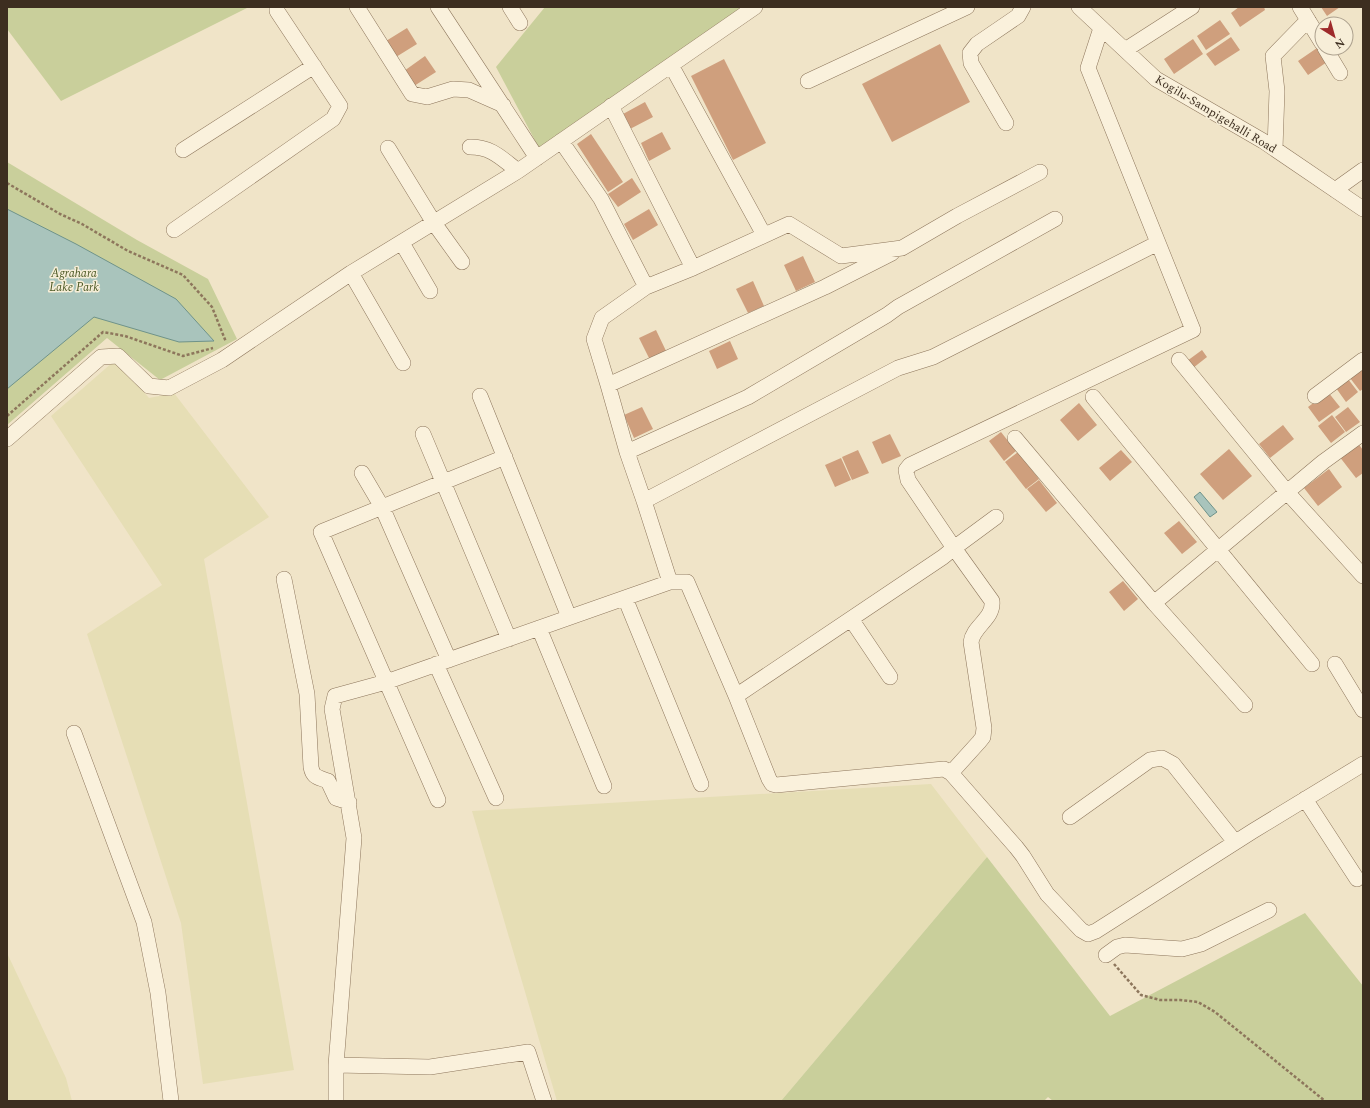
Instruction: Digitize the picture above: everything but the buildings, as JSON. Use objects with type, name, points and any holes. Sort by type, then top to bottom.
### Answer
[{"type":"street","points":[[174,230],[333,119],[340,106],[277,11],[277,7]]},
{"type":"street","points":[[357,7],[412,94],[427,97],[453,89],[469,90],[503,106]]},
{"type":"street","points":[[438,7],[536,158]]},
{"type":"street","points":[[510,7],[520,23]]},
{"type":"street","points":[[7,439],[101,357],[118,356],[149,386],[169,388],[222,360],[351,273],[518,170],[756,7]]},
{"type":"street","points":[[808,81],[967,7]]},
{"type":"street","points":[[1006,123],[971,62],[970,53],[977,44],[1018,16],[1023,7]]},
{"type":"street","name":"Kogilu-Sampigehalli Road","points":[[1079,7],[1156,79],[1275,149],[1363,209]]},
{"type":"street","points":[[1125,50],[1192,7]]},
{"type":"street","points":[[1300,7],[1314,30]]},
{"type":"street","points":[[1275,149],[1277,91],[1273,56],[1308,20]]},
{"type":"street","points":[[951,773],[983,737],[984,728],[971,642],[973,635],[991,612],[993,607],[992,601],[908,480],[906,470],[910,465],[1193,330],[1088,68],[1101,28]]},
{"type":"street","points":[[1330,56],[1340,73]]},
{"type":"street","points":[[671,65],[764,235]]},
{"type":"street","points":[[182,150],[314,66]]},
{"type":"street","points":[[611,106],[693,268]]},
{"type":"street","points":[[561,141],[601,199],[646,287]]},
{"type":"street","points":[[470,147],[481,147],[493,151],[518,170]]},
{"type":"street","points":[[388,148],[434,223],[462,262]]},
{"type":"street","points":[[1335,190],[1363,170]]},
{"type":"street","points":[[608,385],[825,288],[902,248],[957,216],[1040,172]]},
{"type":"street","points":[[627,452],[748,397],[887,315],[898,307],[1055,219]]},
{"type":"street","points":[[670,582],[627,452],[594,339],[602,318],[646,287],[693,268],[790,224],[841,256],[902,248]]},
{"type":"street","points":[[402,242],[430,291]]},
{"type":"street","points":[[644,501],[898,368],[934,357],[1158,243]]},
{"type":"street","points":[[351,273],[403,363]]},
{"type":"street","points":[[1179,360],[1287,492],[1363,576]]},
{"type":"street","points":[[1315,396],[1363,360]]},
{"type":"street","points":[[480,396],[569,617]]},
{"type":"street","points":[[1093,397],[1312,664]]},
{"type":"street","points":[[1154,603],[1287,492],[1363,433]]},
{"type":"street","points":[[423,434],[509,638]]},
{"type":"street","points":[[1015,438],[1154,603],[1245,705]]},
{"type":"street","points":[[438,800],[321,532],[505,457]]},
{"type":"street","points":[[362,473],[382,507],[496,798]]},
{"type":"street","points":[[736,696],[936,561],[996,517]]},
{"type":"street","points":[[284,579],[307,694],[310,767],[312,774],[328,781],[336,798],[349,802]]},
{"type":"street","points":[[336,1101],[336,1065],[353,848],[353,829],[332,709],[335,696],[386,682],[670,582],[687,582],[772,784],[776,785],[944,769],[951,773],[1020,852],[1047,894],[1081,930],[1088,934],[1096,931],[1305,799],[1362,766]]},
{"type":"street","points":[[625,598],[701,784]]},
{"type":"street","points":[[851,619],[890,677]]},
{"type":"street","points":[[539,628],[604,786]]},
{"type":"street","points":[[1335,664],[1363,710]]},
{"type":"street","points":[[74,733],[144,922],[158,993],[171,1101]]},
{"type":"street","points":[[1070,817],[1150,760],[1162,758],[1173,764],[1235,842]]},
{"type":"street","points":[[1305,799],[1357,879]]},
{"type":"street","points":[[1106,955],[1117,947],[1125,945],[1182,949],[1190,948],[1269,910]]},
{"type":"street","points":[[336,1065],[430,1068],[528,1052],[544,1101]]},
{"type":"path","points":[[7,183],[128,251],[183,275],[212,307],[227,344]]},
{"type":"path","points":[[7,416],[103,332],[125,336],[183,356],[220,346]]},
{"type":"path","points":[[1106,955],[1141,994],[1160,1000],[1198,1002],[1215,1012],[1325,1101]]},
{"type":"shaded area","points":[[113,362],[122,367],[149,398],[174,393],[269,517],[204,559],[294,1070],[203,1084],[181,923],[87,634],[162,585],[51,416]]},
{"type":"shaded area","points":[[931,784],[987,857],[781,1101],[557,1101],[472,811]]},
{"type":"shaded area","points":[[7,953],[66,1078],[72,1101],[7,1101]]},
{"type":"green space","points":[[7,7],[249,7],[61,101],[7,29]]},
{"type":"green space","points":[[545,7],[746,7],[539,148],[496,67]]},
{"type":"green space","name":"Agrahara Lake Park","points":[[7,162],[137,240],[208,279],[237,339],[160,380],[107,338],[7,425]]},
{"type":"green space","points":[[987,857],[1110,1016],[1305,913],[1363,986],[1363,1101],[1053,1101],[1048,1097],[1044,1101],[781,1101]]},
{"type":"water","points":[[7,209],[76,244],[176,299],[214,341],[179,342],[94,317],[7,389]]},
{"type":"water","points":[[1200,492],[1217,512],[1210,517],[1194,497]]}]
